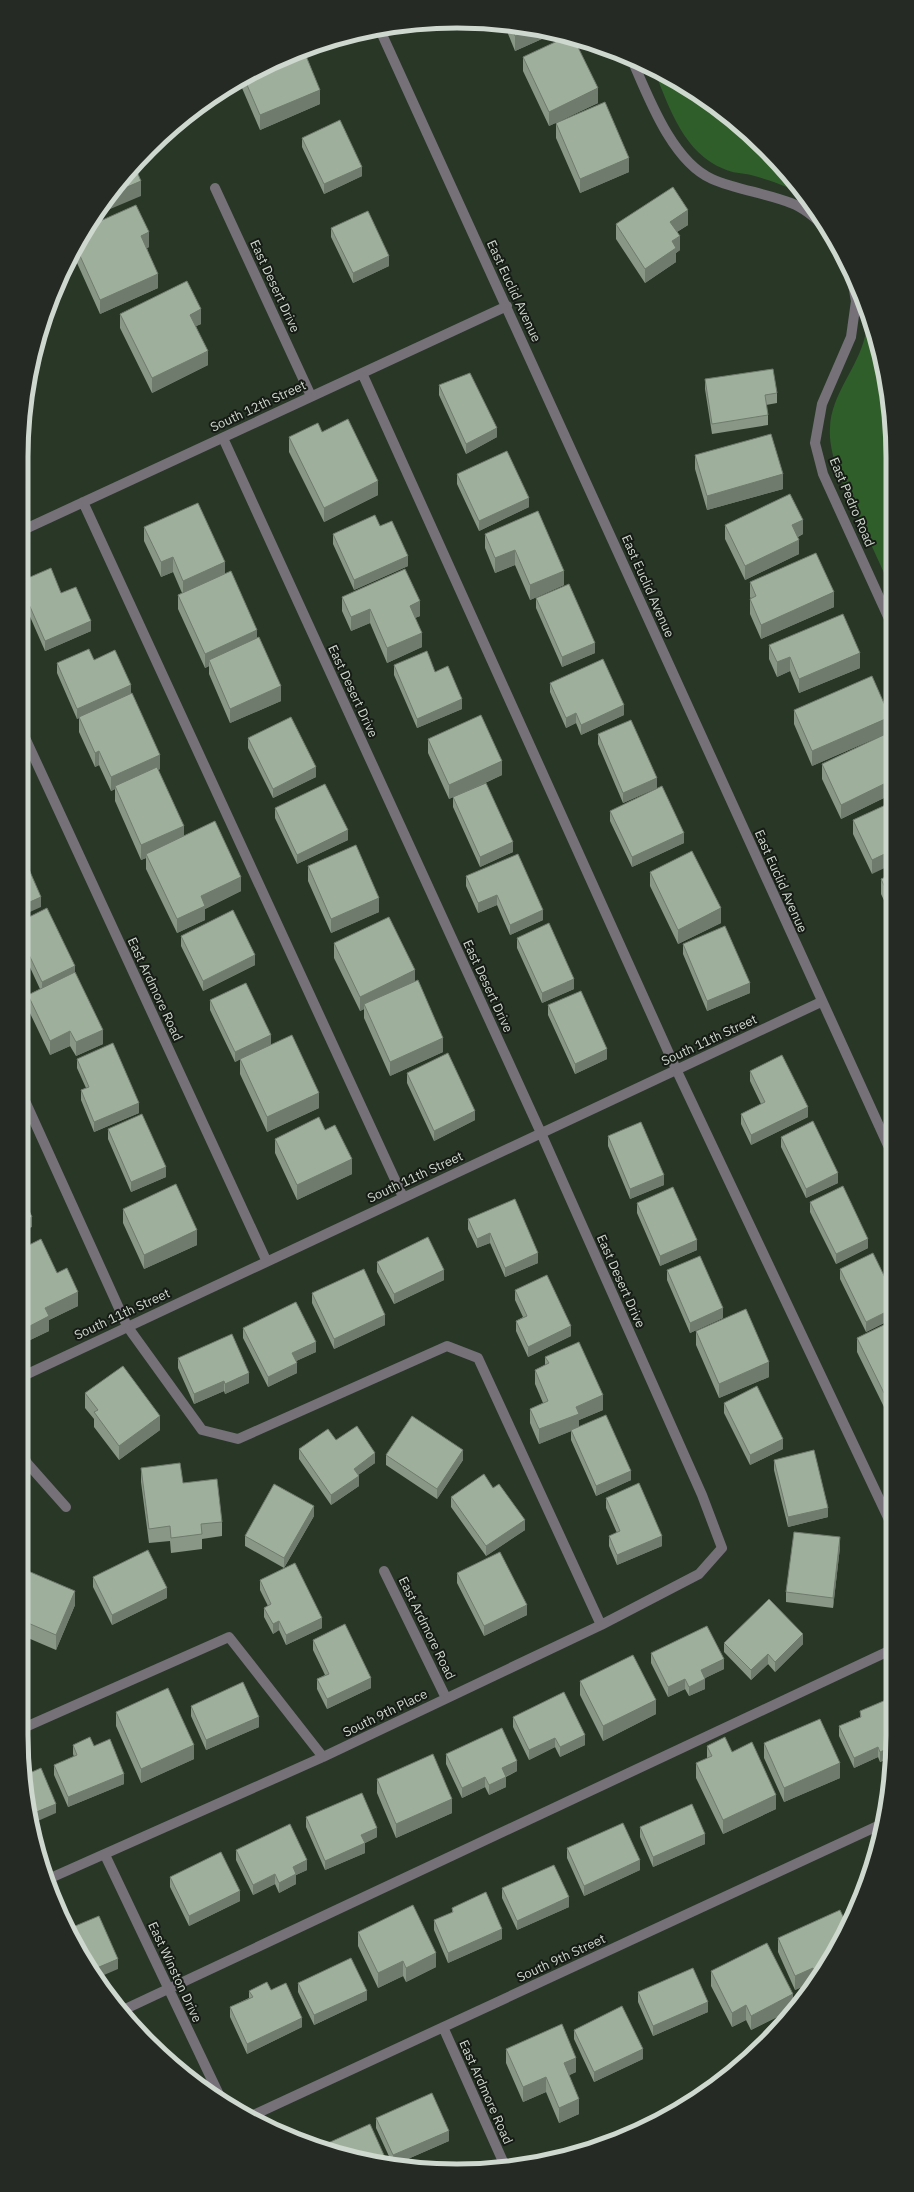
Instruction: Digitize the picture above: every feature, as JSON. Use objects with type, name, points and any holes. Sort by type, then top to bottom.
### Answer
[{"type":"street","name":"East Euclid Avenue","points":[[382,35],[507,306],[821,1002],[886,1141]]},
{"type":"street","points":[[635,67],[667,135],[691,164],[711,179],[793,203],[811,215]]},
{"type":"street","name":"East Desert Drive","points":[[215,188],[311,396]]},
{"type":"street","name":"East Pedro Road","points":[[856,301],[851,337],[822,404],[815,443],[823,474],[886,612]]},
{"type":"street","name":"South 12th Street","points":[[28,528],[507,306]]},
{"type":"street","points":[[362,373],[676,1069],[886,1513]]},
{"type":"street","name":"East Desert Drive","points":[[223,438],[541,1132],[702,1495],[722,1548]]},
{"type":"street","points":[[83,502],[403,1197]]},
{"type":"street","name":"East Ardmore Road","points":[[28,744],[266,1260]]},
{"type":"street","name":"South 11th Street","points":[[28,1374],[266,1260],[821,1002]]},
{"type":"street","points":[[28,1108],[126,1326],[202,1430],[238,1439],[447,1346],[478,1358],[601,1625]]},
{"type":"street","points":[[28,1464],[66,1507]]},
{"type":"street","name":"South 9th Place","points":[[53,1877],[323,1757],[601,1625],[699,1574],[722,1548]]},
{"type":"street","name":"East Ardmore Road","points":[[384,1570],[446,1698]]},
{"type":"street","points":[[28,1726],[229,1637],[323,1757]]},
{"type":"street","points":[[127,2008],[886,1652]]},
{"type":"street","name":"South 9th Street","points":[[255,2114],[876,1826]]},
{"type":"street","name":"East Winston Drive","points":[[105,1855],[217,2091]]},
{"type":"street","name":"East Ardmore Road","points":[[443,2028],[503,2161]]},
{"type":"green space","points":[[657,77],[695,100],[740,134],[780,174],[792,189],[751,175],[727,170],[710,162],[698,152],[689,141],[680,128],[666,101]]},
{"type":"green space","points":[[865,326],[878,373],[885,429],[886,577],[837,470],[830,438],[830,428],[835,404],[862,348],[865,336]]},
{"type":"building","points":[[513,32],[522,33],[515,36]]},
{"type":"building","points":[[558,41],[577,46],[598,88],[549,112],[523,57]]},
{"type":"building","points":[[306,56],[320,90],[260,115],[246,83],[267,72]]},
{"type":"building","points":[[605,102],[629,158],[580,179],[556,123]]},
{"type":"building","points":[[340,120],[362,167],[324,184],[302,138]]},
{"type":"building","points":[[137,171],[141,181],[122,189]]},
{"type":"building","points":[[673,187],[688,210],[670,222],[680,236],[672,241],[676,248],[645,269],[616,224]]},
{"type":"building","points":[[136,205],[149,232],[141,236],[158,274],[100,300],[79,254],[98,222]]},
{"type":"building","points":[[368,211],[389,256],[353,273],[331,228]]},
{"type":"building","points":[[187,281],[201,309],[190,315],[208,351],[152,378],[120,314]]},
{"type":"building","points":[[773,369],[777,393],[765,395],[768,415],[712,424],[705,379]]},
{"type":"building","points":[[470,373],[497,428],[466,444],[439,385]]},
{"type":"building","points":[[348,419],[378,481],[324,508],[289,437],[318,423],[322,432]]},
{"type":"building","points":[[771,434],[783,474],[707,496],[695,455]]},
{"type":"building","points":[[507,451],[529,498],[479,521],[457,474]]},
{"type":"building","points":[[790,494],[803,520],[792,525],[799,540],[745,566],[725,525]]},
{"type":"building","points":[[198,503],[225,562],[183,581],[173,557],[161,562],[144,527]]},
{"type":"building","points":[[538,511],[564,571],[530,585],[515,550],[495,558],[485,534]]},
{"type":"building","points":[[375,515],[380,526],[392,521],[408,556],[354,580],[333,534]]},
{"type":"building","points":[[816,553],[834,592],[761,625],[750,599],[756,596],[750,582]]},
{"type":"building","points":[[51,568],[61,593],[76,587],[91,621],[45,641],[28,602],[28,578]]},
{"type":"building","points":[[405,569],[420,601],[410,606],[422,633],[387,648],[370,609],[351,617],[342,597]]},
{"type":"building","points":[[231,571],[257,630],[205,654],[178,595]]},
{"type":"building","points":[[569,584],[595,643],[562,657],[536,598]]},
{"type":"building","points":[[843,614],[860,653],[799,679],[790,657],[777,662],[769,645]]},
{"type":"building","points":[[259,637],[281,686],[230,709],[209,660]]},
{"type":"building","points":[[89,649],[94,660],[115,650],[131,685],[77,709],[57,663]]},
{"type":"building","points":[[427,651],[435,672],[448,666],[462,699],[417,719],[394,665]]},
{"type":"building","points":[[603,659],[624,705],[581,725],[576,713],[566,718],[550,683]]},
{"type":"building","points":[[872,676],[886,708],[886,719],[812,751],[794,710]]},
{"type":"building","points":[[132,693],[160,755],[111,777],[99,751],[95,753],[79,717]]},
{"type":"building","points":[[481,715],[502,761],[449,785],[428,739]]},
{"type":"building","points":[[291,717],[316,767],[273,789],[248,738]]},
{"type":"building","points":[[631,720],[657,778],[623,793],[598,734]]},
{"type":"building","points":[[886,734],[886,783],[841,805],[822,764]]},
{"type":"building","points":[[157,767],[184,826],[141,845],[115,786]]},
{"type":"building","points":[[486,783],[513,842],[480,857],[453,797]]},
{"type":"building","points":[[325,784],[348,830],[297,855],[275,808]]},
{"type":"building","points":[[662,786],[684,833],[632,857],[610,811]]},
{"type":"building","points":[[886,805],[886,853],[872,860],[853,820]]},
{"type":"building","points":[[215,821],[241,877],[201,896],[205,906],[177,919],[146,854]]},
{"type":"building","points":[[356,845],[379,898],[331,919],[308,866]]},
{"type":"building","points":[[692,851],[721,908],[678,930],[650,872]]},
{"type":"building","points":[[518,854],[543,910],[510,925],[497,895],[478,903],[466,876]]},
{"type":"building","points":[[28,867],[41,897],[28,903]]},
{"type":"building","points":[[886,877],[886,890],[881,879]]},
{"type":"building","points":[[47,908],[75,966],[42,982],[28,953],[28,918]]},
{"type":"building","points":[[233,910],[255,955],[203,981],[181,936]]},
{"type":"building","points":[[389,917],[415,970],[360,997],[334,943]]},
{"type":"building","points":[[549,923],[574,979],[542,993],[517,938]]},
{"type":"building","points":[[725,926],[750,983],[707,1001],[683,944]]},
{"type":"building","points":[[75,972],[103,1030],[76,1042],[70,1031],[50,1041],[28,995]]},
{"type":"building","points":[[418,980],[443,1038],[390,1062],[364,1004]]},
{"type":"building","points":[[246,983],[271,1035],[235,1052],[210,1000]]},
{"type":"building","points":[[581,991],[607,1049],[575,1064],[548,1005]]},
{"type":"building","points":[[292,1035],[319,1093],[267,1117],[240,1059]]},
{"type":"building","points":[[113,1043],[139,1103],[94,1122],[81,1090],[89,1087],[77,1059]]},
{"type":"building","points":[[448,1053],[475,1111],[434,1131],[407,1073]]},
{"type":"building","points":[[782,1055],[808,1107],[751,1135],[741,1114],[765,1102],[750,1071]]},
{"type":"building","points":[[142,1114],[166,1167],[131,1182],[108,1129]]},
{"type":"building","points":[[319,1117],[325,1130],[335,1125],[352,1159],[297,1185],[275,1139]]},
{"type":"building","points":[[813,1121],[838,1173],[806,1189],[781,1137]]},
{"type":"building","points":[[641,1122],[664,1175],[630,1189],[608,1136]]},
{"type":"building","points":[[176,1184],[197,1230],[144,1255],[123,1209]]},
{"type":"building","points":[[843,1186],[868,1239],[836,1254],[810,1202]]},
{"type":"building","points":[[673,1187],[697,1240],[660,1256],[637,1203]]},
{"type":"building","points":[[515,1199],[538,1253],[505,1268],[490,1233],[477,1239],[468,1219]]},
{"type":"building","points":[[28,1209],[32,1217],[28,1219]]},
{"type":"building","points":[[428,1237],[444,1270],[394,1294],[377,1262]]},
{"type":"building","points":[[41,1239],[57,1273],[67,1268],[78,1292],[45,1308],[49,1316],[28,1327],[28,1246]]},
{"type":"building","points":[[873,1253],[886,1280],[886,1312],[866,1322],[840,1269]]},
{"type":"building","points":[[700,1256],[723,1308],[690,1323],[667,1270]]},
{"type":"building","points":[[364,1269],[385,1315],[334,1339],[312,1293]]},
{"type":"building","points":[[547,1275],[571,1326],[528,1347],[516,1321],[527,1316],[515,1290]]},
{"type":"building","points":[[296,1302],[316,1342],[292,1353],[297,1363],[268,1377],[243,1328]]},
{"type":"building","points":[[746,1309],[769,1362],[719,1384],[696,1331]]},
{"type":"building","points":[[886,1324],[886,1392],[884,1393],[857,1338]]},
{"type":"building","points":[[232,1334],[249,1373],[225,1384],[224,1381],[194,1394],[178,1358]]},
{"type":"building","points":[[579,1342],[603,1395],[576,1407],[579,1414],[539,1429],[530,1409],[548,1401],[535,1370],[549,1363],[545,1357]]},
{"type":"building","points":[[123,1366],[160,1416],[119,1446],[94,1412],[98,1410],[85,1393]]},
{"type":"building","points":[[757,1386],[783,1439],[750,1455],[724,1403]]},
{"type":"building","points":[[606,1415],[631,1471],[596,1486],[571,1430]]},
{"type":"building","points":[[412,1416],[463,1450],[437,1489],[386,1455]]},
{"type":"building","points":[[357,1426],[375,1453],[354,1469],[359,1476],[331,1495],[299,1449],[328,1429],[336,1440]]},
{"type":"building","points":[[814,1450],[828,1508],[788,1517],[774,1460]]},
{"type":"building","points":[[180,1463],[183,1483],[217,1479],[222,1522],[201,1524],[202,1534],[171,1538],[170,1526],[149,1529],[141,1468]]},
{"type":"building","points":[[484,1474],[493,1488],[499,1484],[525,1520],[486,1546],[451,1497]]},
{"type":"building","points":[[639,1483],[662,1536],[617,1555],[609,1536],[620,1531],[606,1498]]},
{"type":"building","points":[[274,1484],[314,1506],[284,1558],[245,1536]]},
{"type":"building","points":[[794,1532],[840,1537],[833,1598],[786,1592]]},
{"type":"building","points":[[148,1550],[167,1588],[112,1615],[93,1577]]},
{"type":"building","points":[[500,1552],[527,1605],[484,1626],[457,1573]]},
{"type":"building","points":[[295,1563],[322,1618],[286,1635],[279,1621],[273,1624],[264,1608],[271,1604],[260,1580]]},
{"type":"building","points":[[28,1571],[75,1591],[56,1635],[28,1623]]},
{"type":"building","points":[[769,1599],[803,1634],[775,1662],[768,1654],[751,1670],[724,1643]]},
{"type":"building","points":[[345,1624],[371,1678],[327,1699],[317,1679],[329,1674],[313,1640]]},
{"type":"building","points":[[707,1626],[724,1659],[701,1670],[705,1679],[689,1687],[685,1679],[668,1687],[651,1653]]},
{"type":"building","points":[[633,1655],[656,1700],[603,1726],[580,1681]]},
{"type":"building","points":[[243,1682],[259,1717],[206,1740],[191,1706]]},
{"type":"building","points":[[168,1688],[194,1745],[141,1769],[116,1712]]},
{"type":"building","points":[[564,1692],[585,1735],[560,1747],[555,1738],[529,1750],[513,1717]]},
{"type":"building","points":[[886,1700],[885,1750],[880,1752],[878,1747],[854,1758],[839,1726],[861,1717],[860,1711]]},
{"type":"building","points":[[820,1719],[840,1763],[784,1788],[764,1743]]},
{"type":"building","points":[[502,1728],[517,1761],[502,1768],[506,1777],[489,1785],[485,1777],[462,1788],[446,1754]]},
{"type":"building","points":[[90,1737],[94,1746],[110,1739],[124,1774],[68,1797],[54,1765],[77,1755],[73,1745]]},
{"type":"building","points":[[725,1737],[732,1752],[752,1742],[776,1795],[723,1820],[696,1763],[712,1756],[707,1746]]},
{"type":"building","points":[[433,1754],[452,1799],[396,1824],[377,1779]]},
{"type":"building","points":[[41,1768],[56,1804],[35,1813],[30,1773]]},
{"type":"building","points":[[362,1793],[377,1828],[361,1835],[365,1843],[325,1861],[306,1817]]},
{"type":"building","points":[[692,1804],[705,1834],[653,1857],[640,1827]]},
{"type":"building","points":[[623,1823],[640,1860],[584,1886],[567,1848]]},
{"type":"building","points":[[290,1824],[307,1860],[293,1867],[296,1874],[279,1883],[275,1874],[253,1885],[236,1850]]},
{"type":"building","points":[[221,1852],[240,1891],[189,1916],[170,1877]]},
{"type":"building","points":[[554,1865],[569,1897],[517,1921],[502,1888]]},
{"type":"building","points":[[486,1892],[502,1929],[448,1953],[434,1920],[453,1912],[452,1908]]},
{"type":"building","points":[[413,1905],[436,1953],[406,1968],[403,1961],[378,1973],[358,1932]]},
{"type":"building","points":[[840,1910],[844,1919],[829,1950],[815,1972],[813,1968],[795,1976],[778,1938]]},
{"type":"building","points":[[99,1916],[118,1959],[97,1968],[73,1927]]},
{"type":"building","points":[[767,1943],[793,1994],[751,2016],[746,2005],[732,2013],[711,1971]]},
{"type":"building","points":[[351,1958],[367,1991],[314,2015],[298,1983]]},
{"type":"building","points":[[693,1968],[708,2002],[653,2026],[638,1992]]},
{"type":"building","points":[[267,1982],[271,1990],[286,1983],[302,2018],[247,2044],[230,2007],[253,1997],[249,1991]]},
{"type":"building","points":[[622,2006],[643,2049],[594,2072],[574,2030]]},
{"type":"building","points":[[562,2024],[576,2058],[564,2063],[579,2099],[559,2108],[546,2077],[523,2087],[506,2049]]},
{"type":"building","points":[[432,2093],[449,2131],[393,2155],[376,2118]]},
{"type":"building","points":[[370,2124],[385,2158],[373,2156],[327,2143]]}]
